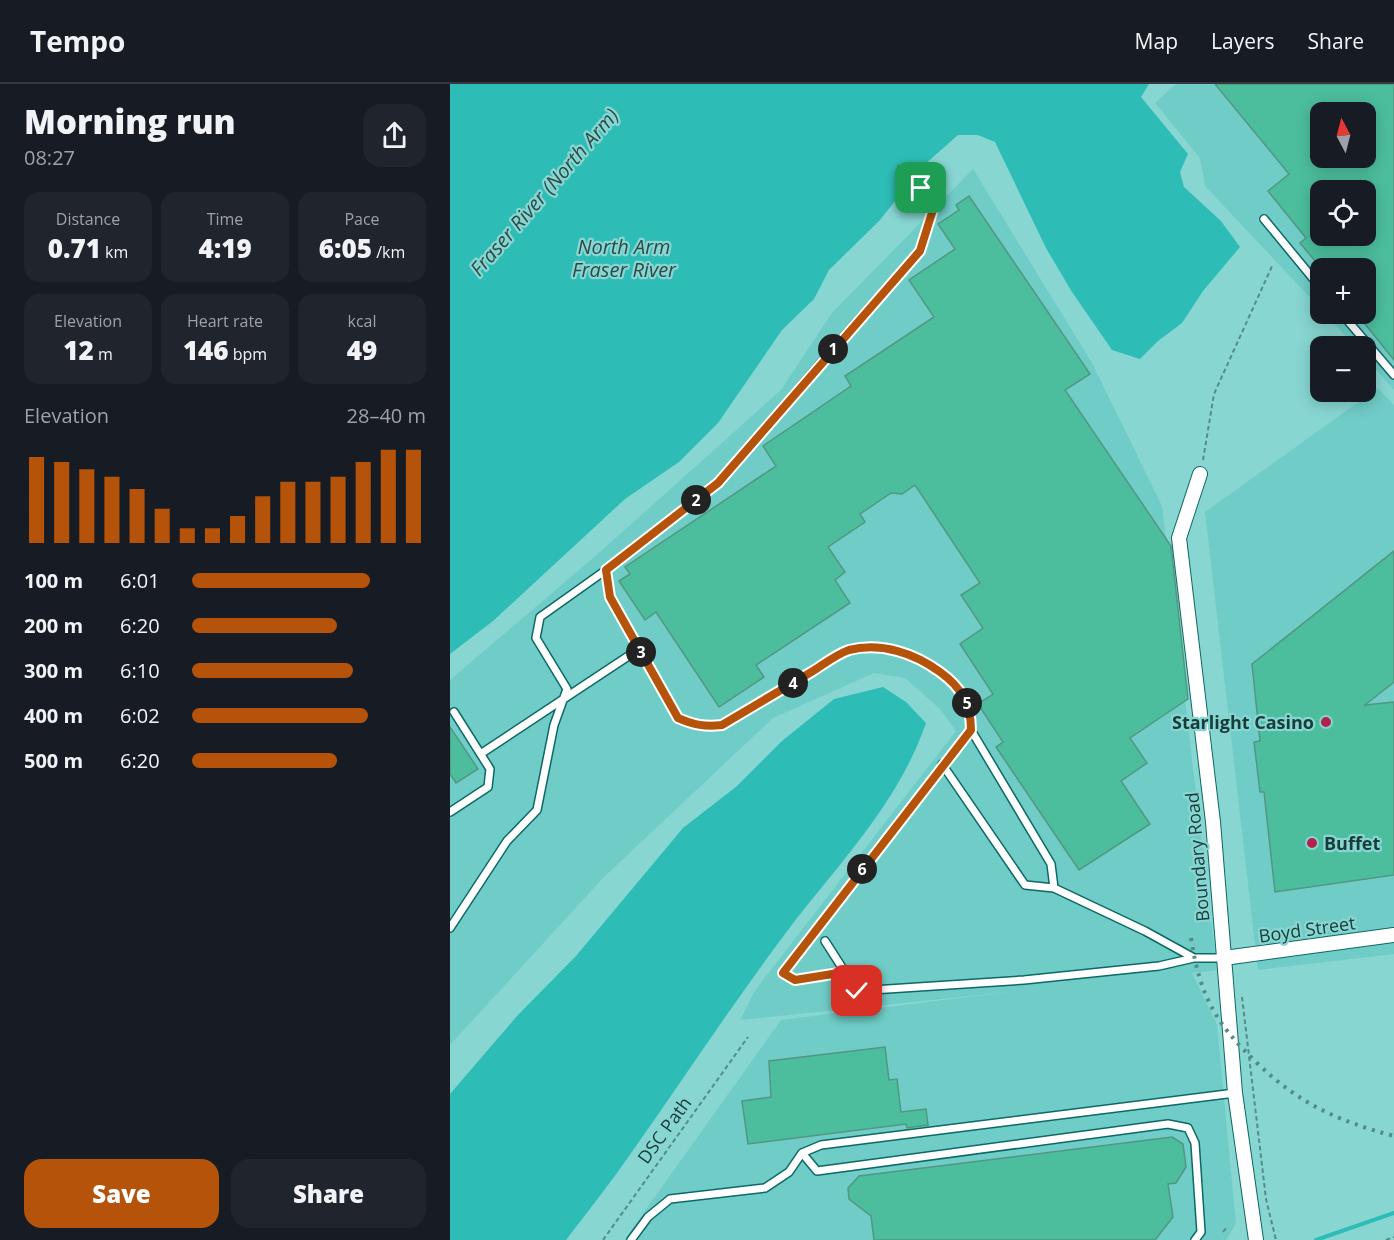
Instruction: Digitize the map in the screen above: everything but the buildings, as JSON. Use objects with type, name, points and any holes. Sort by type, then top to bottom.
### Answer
[{"type":"street","name":"Boundary Road","points":[[1200,474],[1179,538],[1213,822],[1235,1093],[1256,1240]]},
{"type":"street","name":"Boyd Street","points":[[1224,958],[1394,935]]},
{"type":"lane","points":[[450,928],[507,841],[537,810],[554,725],[567,689],[536,638],[540,617],[606,570],[718,483],[920,251],[936,200],[921,188]]},
{"type":"lane","points":[[1264,219],[1310,274]]},
{"type":"lane","points":[[1351,324],[1394,375]]},
{"type":"lane","points":[[606,570],[610,597],[678,718],[704,727],[722,725],[848,650],[874,648],[899,650],[927,662],[948,678],[971,711],[971,730],[1052,864],[1054,888]]},
{"type":"lane","points":[[482,753],[639,649]]},
{"type":"lane","points":[[450,812],[488,787],[490,769],[454,712]]},
{"type":"lane","points":[[845,972],[795,980],[783,973],[942,764],[971,730]]},
{"type":"lane","points":[[942,764],[1025,885],[1054,888],[1194,958]]},
{"type":"lane","points":[[825,941],[857,991],[1024,980],[1159,966],[1194,958],[1224,958]]},
{"type":"lane","points":[[631,1240],[648,1217],[669,1199],[765,1188],[789,1172],[802,1153],[821,1145],[1235,1093]]},
{"type":"lane","points":[[802,1153],[817,1171],[1168,1124],[1188,1128],[1195,1143],[1202,1232],[1196,1240]]},
{"type":"path","points":[[897,165],[921,188]]},
{"type":"path","points":[[1200,474],[1214,394],[1273,264]]},
{"type":"path","name":"DSC Path","points":[[603,1240],[748,1036]]},
{"type":"path","points":[[1223,1232],[1227,1227]]},
{"type":"path","points":[[1386,1240],[1394,1237]]},
{"type":"shaded area","points":[[1176,84],[1394,84],[1394,390],[1376,370],[1376,336],[1346,336],[1334,324],[1376,324],[1376,258],[1310,258],[1310,297],[1205,186],[1200,158],[1155,103]]},
{"type":"shaded area","points":[[973,169],[1092,363],[1162,506],[1217,970],[1192,973],[1217,1025],[1236,1223],[1226,1240],[624,1240],[781,1020],[1009,992],[740,1020],[756,989],[956,731],[940,709],[905,678],[874,673],[773,718],[603,878],[450,1045],[450,680],[600,552],[781,390],[832,313]]},
{"type":"shaded area","points":[[1378,388],[1394,405],[1394,954],[1258,970],[1205,512],[1358,402],[1376,402]]},
{"type":"water","name":"North Arm Fraser River","points":[[450,84],[1149,84],[1141,97],[1188,154],[1180,172],[1184,187],[1221,221],[1240,247],[1203,291],[1182,323],[1158,341],[1140,359],[1112,350],[1072,292],[1046,248],[995,142],[978,135],[958,135],[924,165],[879,221],[829,270],[814,299],[782,330],[718,423],[679,462],[625,499],[493,621],[450,654]]},
{"type":"water","points":[[883,687],[906,702],[926,723],[900,780],[866,832],[788,930],[621,1167],[566,1240],[450,1240],[450,1094],[517,1016],[576,956],[683,828],[737,786],[782,741],[834,699]]},
{"type":"waterway","points":[[1316,1240],[1394,1213]]},
{"type":"railway","points":[[1191,938],[1199,976],[1212,1007],[1231,1035],[1258,1064],[1289,1090],[1321,1109],[1355,1124],[1394,1136]]},
{"type":"place","name":"Starlight Casino","points":[[1326,722]]},
{"type":"place","name":"Buffet","points":[[1312,843]]},
{"type":"route","points":[[857,991],[845,972],[795,980],[783,973],[942,764],[971,730],[971,711],[960,692],[948,678],[927,662],[899,650],[874,648],[848,650],[722,725],[704,727],[690,723],[678,718],[610,597],[606,570],[718,483],[920,251],[936,200],[921,188]]},
{"type":"water label","name":"Fraser River (North Arm)","points":[[544,192]]}]
